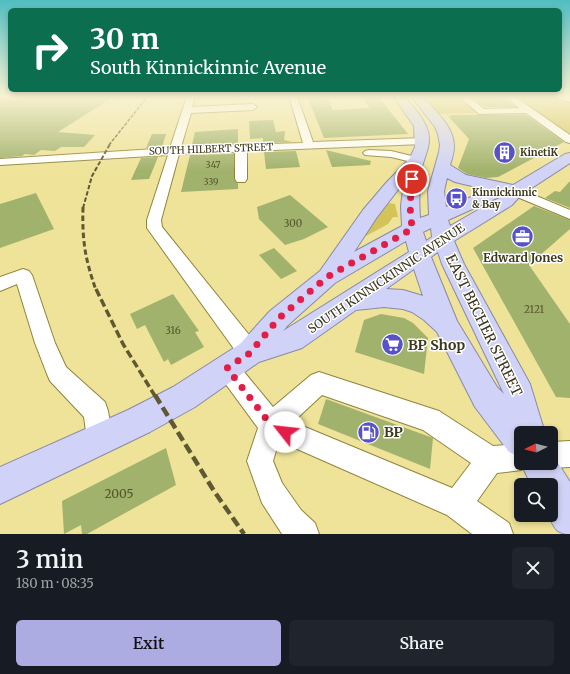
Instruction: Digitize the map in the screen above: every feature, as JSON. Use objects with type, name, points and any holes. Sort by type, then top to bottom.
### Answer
[{"type":"main road","points":[[327,277],[351,241],[396,180],[419,155],[423,141],[420,126],[416,121]]},
{"type":"main road","points":[[423,141],[439,139],[446,134],[437,121]]},
{"type":"main road","name":"EAST BECHER STREET","points":[[446,134],[447,145],[436,191],[438,217],[443,240],[453,264],[519,394],[526,426]]},
{"type":"main road","name":"SOUTH KINNICKINNIC AVENUE","points":[[238,361],[293,340],[458,229],[506,202],[514,191],[570,157]]},
{"type":"main road","name":"EAST BECHER STREET","points":[[416,160],[410,206],[412,229],[420,256],[446,325],[486,397],[514,431]]},
{"type":"main road","points":[[442,166],[454,176],[461,179],[514,191]]},
{"type":"main road","name":"SOUTH KINNICKINNIC AVENUE","points":[[0,486],[139,421],[184,397],[238,361],[279,318],[327,277],[412,229],[438,217],[492,194],[514,191]]},
{"type":"main road","points":[[348,304],[369,298],[384,297],[406,300],[428,309],[446,325]]},
{"type":"main road","points":[[542,470],[570,518]]},
{"type":"street","points":[[184,121],[154,220],[155,228],[238,361],[271,425],[457,504],[498,534]]},
{"type":"street","points":[[301,121],[309,145]]},
{"type":"street","points":[[543,121],[570,140]]},
{"type":"street","name":"SOUTH HILBERT STREET","points":[[0,162],[175,150],[423,141]]},
{"type":"street","points":[[358,143],[364,153],[391,154],[416,160]]},
{"type":"street","points":[[241,148],[241,179]]},
{"type":"street","points":[[514,191],[570,216]]},
{"type":"street","points":[[0,284],[22,275],[45,343],[58,374],[96,411],[100,439]]},
{"type":"street","points":[[304,534],[290,521],[272,494],[260,462],[271,425],[319,383],[430,420],[490,460],[514,458]]},
{"type":"street","points":[[558,455],[570,454]]},
{"type":"street","points":[[457,504],[490,460]]},
{"type":"shaded area","points":[[546,121],[570,121],[570,138]]},
{"type":"shaded area","points":[[388,203],[395,204],[398,217],[393,217],[388,224],[366,236],[363,234]]},
{"type":"building","points":[[0,121],[76,121],[58,132],[95,135],[84,147],[61,147],[55,151],[41,150],[34,155],[25,154],[22,156],[0,158]]},
{"type":"building","points":[[249,121],[273,121],[276,132],[285,131],[284,140],[292,142],[263,143],[263,138],[250,139]]},
{"type":"building","points":[[317,121],[398,121],[408,134],[324,138]]},
{"type":"building","name":"KinetiK","points":[[452,121],[534,121],[564,142],[498,177],[486,178],[467,174],[458,168],[469,139]]},
{"type":"building","points":[[238,129],[238,144],[192,145],[195,132]]},
{"type":"building","points":[[152,134],[166,134],[162,147],[146,148]]},
{"type":"building","points":[[326,150],[371,161],[370,165],[332,167]]},
{"type":"building","points":[[296,151],[300,167],[266,169],[264,152]]},
{"type":"building","points":[[234,154],[234,179],[238,184],[238,189],[181,192],[190,155]]},
{"type":"building","points":[[158,157],[149,179],[131,180],[141,158]]},
{"type":"building","points":[[570,181],[570,208],[545,198],[555,191],[560,192]]},
{"type":"building","points":[[36,193],[54,229],[0,248],[0,204]]},
{"type":"building","points":[[290,195],[328,227],[304,239],[285,245],[259,219],[257,207]]},
{"type":"building","points":[[534,206],[570,220],[570,229],[529,265],[570,324],[570,398],[556,397],[473,248]]},
{"type":"building","points":[[274,248],[297,271],[281,279],[259,255]]},
{"type":"building","points":[[173,294],[199,331],[195,332],[204,347],[171,365],[168,359],[164,362],[145,325],[137,329],[130,314]]},
{"type":"building","name":"BP Shop","points":[[381,314],[404,318],[413,323],[428,338],[424,374],[355,352],[364,320]]},
{"type":"building","points":[[326,399],[433,438],[430,469],[318,424]]},
{"type":"building","points":[[166,448],[176,485],[87,534],[82,534],[81,525],[64,534],[62,501]]},
{"type":"railway","points":[[109,145],[128,121]]},
{"type":"railway","points":[[83,208],[92,176],[110,144]]},
{"type":"railway","points":[[83,208],[85,249],[89,269],[96,290]]},
{"type":"railway","points":[[96,289],[123,344],[155,396]]},
{"type":"railway","points":[[155,395],[214,491],[244,534]]},
{"type":"place","name":"KinetiK","points":[[505,152]]},
{"type":"place","name":"Kinnickinnic & Bay","points":[[457,198]]},
{"type":"place","name":"Edward Jones","points":[[523,236]]},
{"type":"place","name":"BP Shop","points":[[392,345]]},
{"type":"place","name":"BP","points":[[369,432]]},
{"type":"route","points":[[285,432],[271,425],[227,368],[250,353],[279,318],[327,277],[412,229],[410,206],[412,179]]}]
